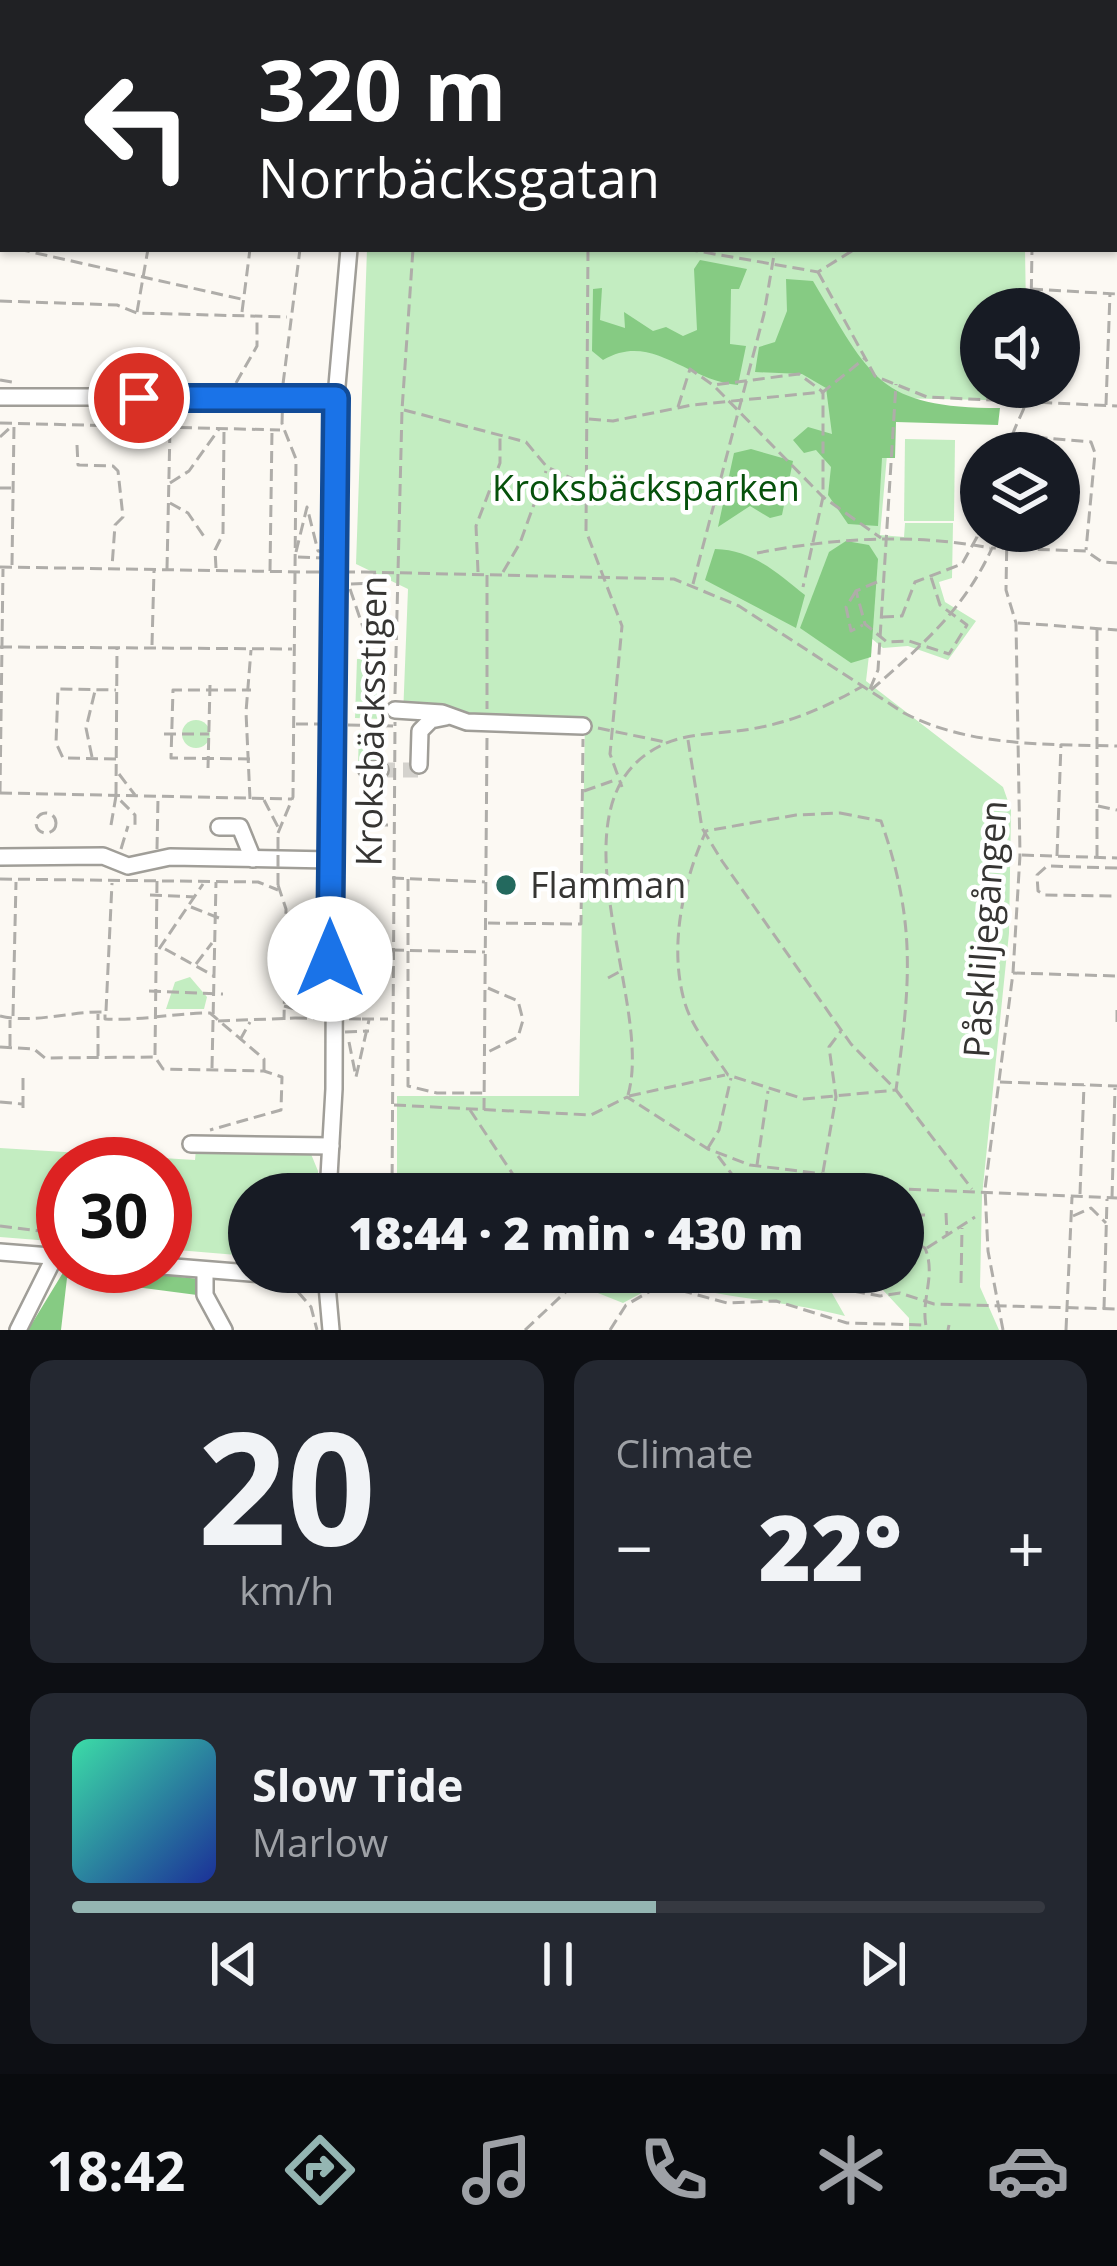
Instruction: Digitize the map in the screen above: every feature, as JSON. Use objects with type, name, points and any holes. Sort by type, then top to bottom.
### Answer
[{"type":"street","points":[[329,1173],[336,398],[349,252]]},
{"type":"street","points":[[0,397],[336,398]]},
{"type":"street","points":[[395,718],[583,726]]},
{"type":"street","points":[[419,765],[424,725],[454,718]]},
{"type":"street","points":[[219,827],[240,827],[253,859]]},
{"type":"street","points":[[0,857],[103,856],[128,866],[170,857],[331,860]]},
{"type":"street","points":[[192,1144],[331,1146]]},
{"type":"street","points":[[0,1252],[36,1252]]},
{"type":"street","points":[[192,1269],[228,1272]]},
{"type":"street","points":[[206,1271],[205,1295],[224,1330]]},
{"type":"street","points":[[18,1330],[38,1293]]},
{"type":"street","points":[[328,1293],[331,1330]]},
{"type":"path","points":[[47,252],[142,281],[241,299]]},
{"type":"path","points":[[136,313],[147,252]]},
{"type":"path","points":[[242,313],[249,252]]},
{"type":"path","points":[[284,1021],[286,909],[278,888],[279,832],[292,800],[296,459],[282,427],[287,317],[299,252]]},
{"type":"path","name":"Kroksbäcksstigen","points":[[392,1173],[398,572],[412,252]]},
{"type":"path","points":[[588,252],[586,531],[622,626],[610,754],[622,787]]},
{"type":"path","points":[[700,252],[818,272],[850,252]]},
{"type":"path","points":[[693,584],[774,252]]},
{"type":"path","points":[[1031,288],[1032,252]]},
{"type":"path","points":[[818,272],[875,376],[927,397],[960,398]]},
{"type":"path","points":[[1080,292],[1114,294],[1106,406]]},
{"type":"path","points":[[0,301],[117,305],[136,313],[287,317]]},
{"type":"path","points":[[236,399],[236,376],[257,346],[257,314]]},
{"type":"path","points":[[1109,314],[1117,314]]},
{"type":"path","points":[[587,419],[613,421],[679,407],[823,392],[865,358]]},
{"type":"path","points":[[679,407],[690,369],[731,402],[823,497],[883,539]]},
{"type":"path","points":[[712,385],[799,374],[823,392]]},
{"type":"path","points":[[0,380],[12,382]]},
{"type":"path","points":[[1107,381],[1117,381]]},
{"type":"path","points":[[869,691],[878,670],[896,384]]},
{"type":"path","points":[[802,587],[823,497],[823,392]]},
{"type":"path","points":[[1080,404],[1117,406]]},
{"type":"path","points":[[402,410],[526,442],[547,467],[586,485]]},
{"type":"path","points":[[0,423],[282,427]]},
{"type":"path","points":[[0,437],[14,423]]},
{"type":"path","points":[[12,567],[14,423]]},
{"type":"path","points":[[166,569],[170,426]]},
{"type":"path","points":[[168,484],[189,471],[222,427]]},
{"type":"path","points":[[216,570],[215,550],[223,534],[222,427]]},
{"type":"path","points":[[270,571],[272,429]]},
{"type":"path","points":[[478,573],[476,526],[500,463],[500,434]]},
{"type":"path","points":[[1080,441],[1091,442],[1095,453],[1086,551]]},
{"type":"path","points":[[77,445],[78,465],[113,466],[118,471],[123,517],[115,525],[112,568]]},
{"type":"path","points":[[502,574],[520,543],[547,467]]},
{"type":"path","points":[[0,488],[13,488]]},
{"type":"path","points":[[168,502],[188,513],[205,538]]},
{"type":"path","points":[[307,507],[318,551],[327,555],[296,554],[307,507]]},
{"type":"path","points":[[757,554],[814,542],[883,539],[960,543]]},
{"type":"path","points":[[1080,551],[1102,562],[1117,562]]},
{"type":"path","points":[[881,616],[902,616],[915,582],[962,564],[967,552]]},
{"type":"path","points":[[869,691],[954,614],[975,587],[990,552]]},
{"type":"path","name":"Påskliljegången","points":[[1003,1330],[985,1190],[1013,973],[1020,854],[1016,623],[1006,590],[1006,552]]},
{"type":"path","points":[[292,800],[0,793],[2,567],[657,576],[693,584],[739,606],[869,691],[936,727],[1017,743],[1117,746]]},
{"type":"path","points":[[152,648],[154,569]]},
{"type":"path","points":[[375,572],[375,584],[364,630],[356,592],[349,586],[375,584]]},
{"type":"path","points":[[484,1110],[487,573]]},
{"type":"path","points":[[856,591],[865,624],[887,642],[950,654],[968,625],[940,605],[932,577]]},
{"type":"path","points":[[865,624],[851,631],[846,607],[856,591],[880,581]]},
{"type":"path","points":[[1016,623],[1117,630]]},
{"type":"path","points":[[1097,629],[1097,857]]},
{"type":"path","points":[[1,647],[293,649]]},
{"type":"path","points":[[111,825],[116,796],[116,648]]},
{"type":"path","points":[[250,799],[251,649]]},
{"type":"path","points":[[627,1097],[633,1056],[606,857],[609,823],[622,787],[645,756],[667,743],[795,720],[863,686]]},
{"type":"path","points":[[208,768],[210,688]]},
{"type":"path","points":[[116,690],[58,689],[56,743],[63,758],[116,759]]},
{"type":"path","points":[[92,759],[87,707],[96,690]]},
{"type":"path","points":[[171,758],[173,690],[250,690]]},
{"type":"path","points":[[348,724],[395,718]]},
{"type":"path","points":[[293,724],[319,724]]},
{"type":"path","points":[[486,923],[581,924],[583,726],[667,743]]},
{"type":"path","points":[[164,734],[209,734]]},
{"type":"path","points":[[688,738],[706,832],[842,1029],[973,1189]]},
{"type":"path","points":[[1057,856],[1061,744]]},
{"type":"path","points":[[181,758],[181,768]]},
{"type":"path","points":[[164,760],[250,759]]},
{"type":"path","points":[[116,769],[136,796]]},
{"type":"path","points":[[583,792],[616,780]]},
{"type":"path","points":[[116,796],[135,815],[120,851]]},
{"type":"path","points":[[157,849],[159,796]]},
{"type":"path","points":[[264,799],[279,832]]},
{"type":"path","points":[[1096,805],[1117,810]]},
{"type":"path","points":[[706,832],[796,815],[840,814],[881,821],[908,907],[907,1009],[896,1090]]},
{"type":"path","points":[[376,825],[393,825]]},
{"type":"path","points":[[706,832],[687,881],[677,947],[684,1000],[729,1076],[719,1130],[708,1149]]},
{"type":"path","points":[[1020,854],[1117,858]]},
{"type":"path","points":[[159,947],[207,881],[208,866]]},
{"type":"path","points":[[1117,868],[1047,866],[1037,874],[1038,891],[1045,895],[1117,896]]},
{"type":"path","points":[[392,878],[487,882]]},
{"type":"path","points":[[0,879],[258,882],[278,888]]},
{"type":"path","points":[[408,879],[408,1086],[437,1093],[484,1093]]},
{"type":"path","points":[[10,1047],[16,880]]},
{"type":"path","points":[[112,880],[106,1019],[146,1021],[157,1013],[210,1013],[264,1059],[264,1071]]},
{"type":"path","points":[[157,880],[155,1057],[163,1069],[264,1071],[282,1077],[281,1110],[236,1127],[206,1130]]},
{"type":"path","points":[[212,1070],[216,882]]},
{"type":"path","points":[[150,895],[195,897]]},
{"type":"path","points":[[215,902],[224,902]]},
{"type":"path","points":[[190,906],[224,920]]},
{"type":"path","points":[[149,920],[157,920]]},
{"type":"path","points":[[215,942],[224,945]]},
{"type":"path","points":[[195,965],[215,942]]},
{"type":"path","points":[[149,943],[214,972],[223,970]]},
{"type":"path","points":[[391,950],[486,952]]},
{"type":"path","points":[[284,1006],[295,1009],[316,1006],[305,962],[295,1009]]},
{"type":"path","points":[[149,968],[157,968]]},
{"type":"path","points":[[608,978],[620,971]]},
{"type":"path","points":[[1013,973],[1117,976]]},
{"type":"path","points":[[485,1053],[518,1037],[523,1020],[518,1001],[486,987]]},
{"type":"path","points":[[148,992],[223,994]]},
{"type":"path","points":[[1117,1010],[1117,1027]]},
{"type":"path","points":[[98,1012],[98,1056]]},
{"type":"path","points":[[0,1016],[106,1012]]},
{"type":"path","points":[[215,1019],[390,1019]]},
{"type":"path","points":[[369,1019],[369,1031],[356,1077],[349,1041],[343,1035],[369,1031]]},
{"type":"path","points":[[239,1042],[251,1021]]},
{"type":"path","points":[[627,1097],[718,1154],[757,1166],[823,1173],[836,1097],[829,1047],[842,1029]]},
{"type":"path","points":[[0,1047],[34,1048],[45,1058],[155,1057]]},
{"type":"path","points":[[392,1105],[591,1115],[627,1097],[729,1076],[804,1099],[896,1090]]},
{"type":"path","points":[[23,1078],[23,1112]]},
{"type":"path","points":[[998,1082],[1116,1086],[1104,1309]]},
{"type":"path","points":[[1080,1196],[1084,1085]]},
{"type":"path","points":[[757,1166],[769,1090]]},
{"type":"path","points":[[0,1102],[23,1105]]},
{"type":"path","points":[[469,1109],[512,1173]]},
{"type":"path","points":[[718,1154],[732,1173]]},
{"type":"path","points":[[775,1173],[776,1168]]},
{"type":"path","points":[[924,1188],[1112,1198]]},
{"type":"path","points":[[1066,1330],[1072,1196]]},
{"type":"path","points":[[1071,1218],[1079,1209],[1091,1208],[1101,1211],[1106,1223]]},
{"type":"path","points":[[946,1213],[946,1236]]},
{"type":"path","points":[[690,1293],[727,1303],[776,1301],[847,1323],[906,1322],[926,1328],[924,1301],[931,1276],[926,1249],[975,1217]]},
{"type":"path","points":[[0,1226],[36,1230]]},
{"type":"path","points":[[961,1283],[962,1226]]},
{"type":"path","points":[[301,1293],[317,1330]]},
{"type":"path","points":[[525,1330],[566,1293]]},
{"type":"path","points":[[610,1330],[626,1305],[647,1293]]},
{"type":"path","points":[[864,1293],[998,1306],[1117,1309]]},
{"type":"path","points":[[906,1322],[909,1330]]},
{"type":"path","points":[[847,1323],[849,1330]]},
{"type":"green space","name":"Kroksbäcksparken","points":[[367,252],[1025,252],[1026,288],[960,288],[960,400],[892,398],[880,535],[904,537],[905,523],[953,523],[952,578],[939,582],[945,602],[976,621],[948,660],[908,646],[883,648],[871,638],[866,681],[1003,787],[1011,810],[1009,933],[982,1196],[980,1287],[999,1330],[909,1330],[909,1318],[886,1293],[924,1293],[924,1173],[397,1173],[397,1096],[579,1096],[585,718],[403,716],[408,589],[356,564]]},
{"type":"green space","points":[[700,260],[747,269],[739,289],[731,289],[730,344],[746,346],[738,385],[653,354],[637,351],[603,360],[592,351],[593,289],[602,288],[600,320],[625,328],[624,312],[653,331],[666,327],[683,336],[697,330],[694,269]]},
{"type":"green space","points":[[786,279],[813,281],[865,364],[882,381],[927,402],[1000,408],[998,425],[896,422],[895,458],[882,458],[878,526],[848,524],[828,495],[831,467],[816,450],[804,453],[793,440],[808,427],[832,434],[826,388],[802,374],[755,372],[759,347],[775,342],[787,311]]},
{"type":"green space","points":[[905,439],[955,440],[954,521],[904,521]]},
{"type":"green space","points":[[751,449],[793,461],[782,515],[770,518],[750,506],[718,527],[734,453]]},
{"type":"green space","points":[[846,541],[869,545],[878,559],[871,657],[851,663],[800,628],[829,552]]},
{"type":"green space","points":[[715,549],[753,558],[805,595],[796,628],[705,580]]},
{"type":"green space","points":[[357,659],[383,659],[381,719],[355,718]]},
{"type":"green space","points":[[196,720],[206,724],[210,734],[206,744],[196,748],[186,744],[182,734],[186,724]]},
{"type":"green space","points":[[359,731],[377,731],[376,765],[358,765]]},
{"type":"green space","points":[[190,977],[207,997],[204,1009],[166,1009],[175,982]]},
{"type":"green space","points":[[0,1148],[36,1150],[36,1240],[0,1237]]},
{"type":"green space","points":[[196,1149],[311,1154],[318,1173],[228,1173],[228,1254],[192,1251]]},
{"type":"green space","points":[[192,1278],[199,1279],[197,1295],[182,1293],[192,1293]]},
{"type":"green space","points":[[51,1293],[65,1293],[61,1330],[28,1330]]},
{"type":"green space","name":"Kroksbäcksparken","points":[[598,1293],[642,1293],[623,1303]]},
{"type":"green space","name":"Kroksbäcksparken","points":[[715,1293],[832,1293],[845,1316]]},
{"type":"tunnel","points":[[380,770],[419,770],[419,765]]},
{"type":"place","name":"Flamman","points":[[506,885]]},
{"type":"route","points":[[139,398],[336,398],[330,959]]}]
